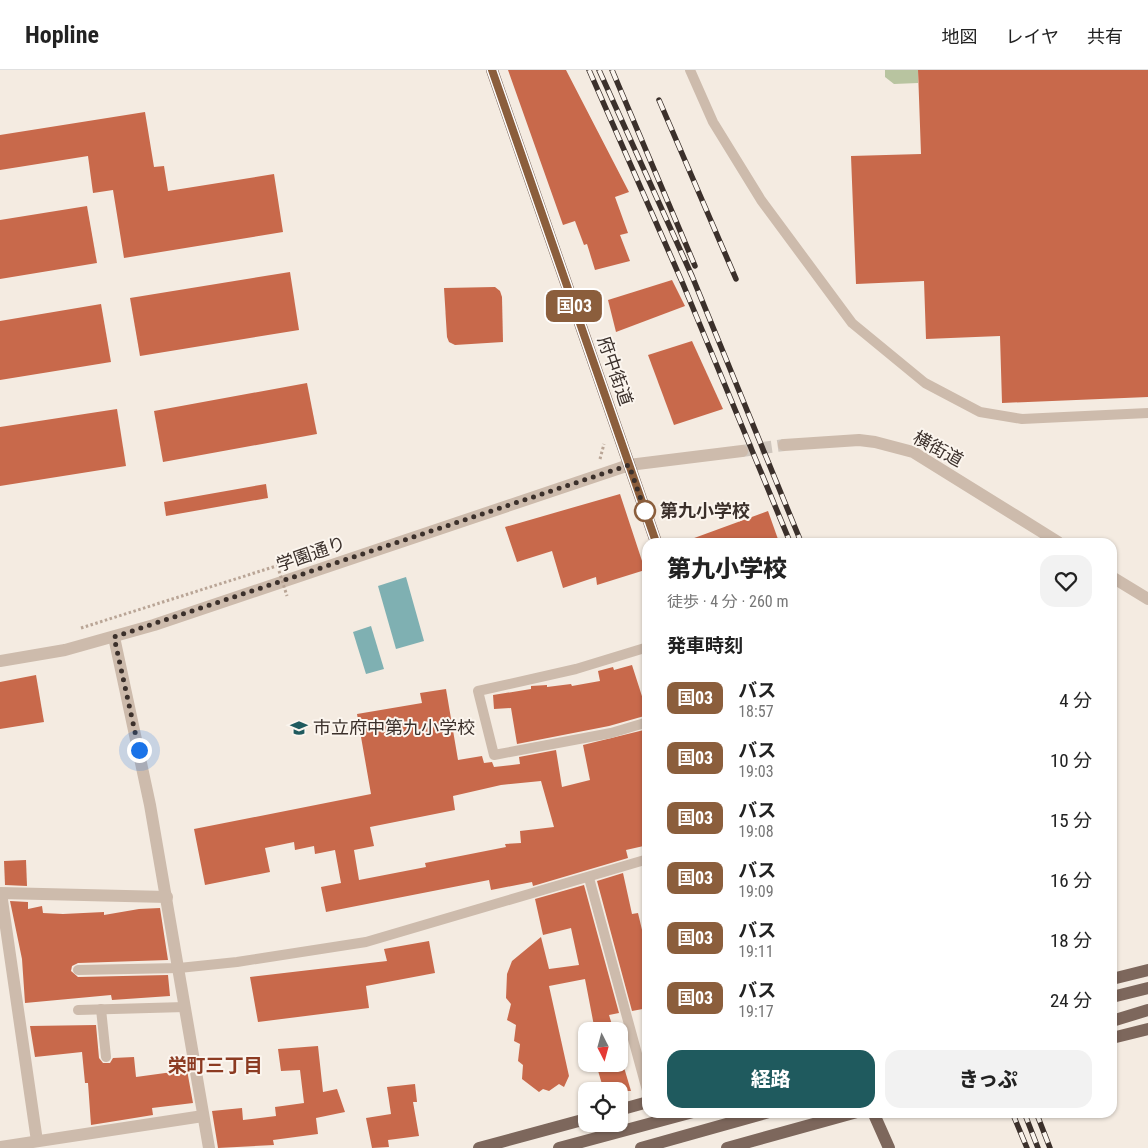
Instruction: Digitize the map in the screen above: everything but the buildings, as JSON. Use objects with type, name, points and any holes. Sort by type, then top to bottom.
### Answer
[{"type":"main road","name":"府中街道","points":[[492,70],[655,538]]},
{"type":"main road","points":[[1117,979],[1148,970]]},
{"type":"main road","points":[[1117,996],[1148,988]]},
{"type":"main road","points":[[1117,1019],[1148,1010]]},
{"type":"main road","points":[[1117,1037],[1148,1029]]},
{"type":"main road","points":[[628,1108],[642,1104]]},
{"type":"main road","points":[[559,1148],[671,1118]]},
{"type":"main road","points":[[641,1148],[747,1118]]},
{"type":"main road","points":[[727,1148],[835,1118]]},
{"type":"main road","points":[[876,1118],[889,1148]]},
{"type":"main road","points":[[479,1148],[578,1121]]},
{"type":"street","name":"横街道","points":[[784,445],[859,440],[875,442],[913,452],[1052,538]]},
{"type":"street","points":[[629,465],[742,451]]},
{"type":"street","name":"学園通り","points":[[0,661],[65,650],[114,637],[629,465]]},
{"type":"street","points":[[1117,580],[1148,599]]},
{"type":"street","points":[[114,637],[167,897],[209,1148]]},
{"type":"street","points":[[37,1141],[5,969],[1,893],[167,897]]},
{"type":"street","points":[[0,1147],[203,1116]]},
{"type":"lane","points":[[690,70],[713,122],[761,200],[846,316],[925,383],[980,412],[1022,419],[1148,413]]},
{"type":"lane","points":[[642,649],[576,670],[478,691],[494,755],[611,733],[642,724]]},
{"type":"lane","points":[[78,970],[179,968],[276,958],[366,942],[642,861]]},
{"type":"lane","points":[[589,878],[642,1072]]},
{"type":"lane","points":[[78,1010],[186,1007]]},
{"type":"lane","points":[[101,1009],[106,1057]]},
{"type":"path","points":[[596,463],[605,446],[602,437]]},
{"type":"path","points":[[80,628],[307,555],[314,556],[306,561]]},
{"type":"path","points":[[279,571],[287,596]]},
{"type":"green space","points":[[885,70],[918,70],[918,83],[894,84],[885,77]]},
{"type":"water","points":[[406,577],[424,641],[396,649],[378,586]]},
{"type":"water","points":[[371,626],[384,669],[366,674],[353,632]]},
{"type":"tunnel","points":[[742,451],[784,445]]},
{"type":"railway","points":[[589,70],[683,284],[788,538]]},
{"type":"railway","points":[[599,70],[692,276],[799,538]]},
{"type":"railway","points":[[612,70],[695,266]]},
{"type":"railway","points":[[659,100],[736,279]]},
{"type":"railway","points":[[1014,1118],[1027,1148]]},
{"type":"railway","points":[[1026,1118],[1038,1148]]},
{"type":"railway","points":[[1038,1118],[1050,1148]]},
{"type":"bus line","name":"国03","points":[[492,70],[655,538]]},
{"type":"place","name":"第九小学校","points":[[645,511]]},
{"type":"place","name":"市立府中第九小学校","points":[[299,728]]},
{"type":"district","name":"栄町三丁目","points":[[215,1065]]},
{"type":"route","points":[[139,750],[114,637],[154,626],[629,465],[645,511]]}]
